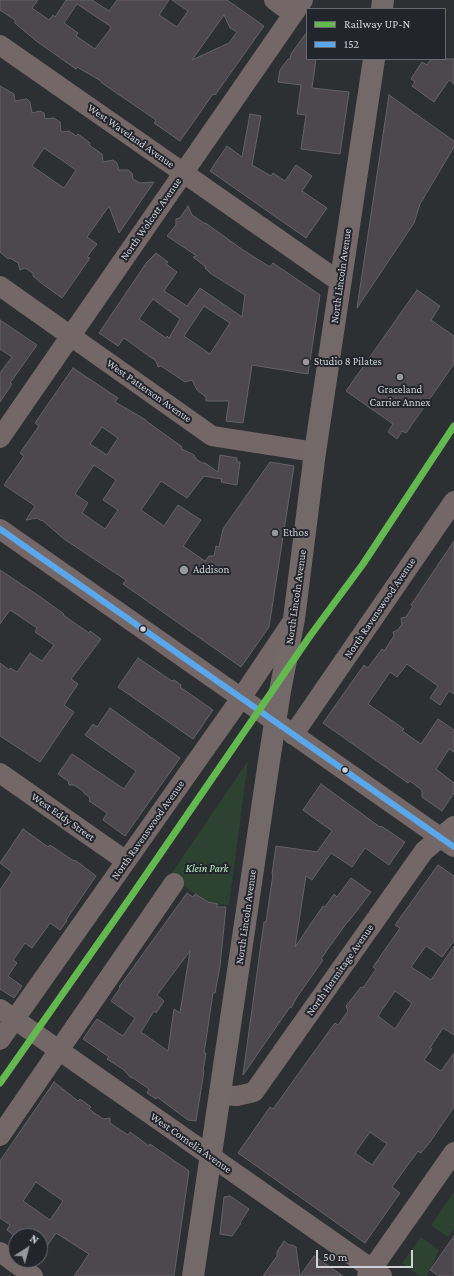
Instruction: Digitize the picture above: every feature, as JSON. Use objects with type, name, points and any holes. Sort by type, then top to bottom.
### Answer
[{"type":"main road","name":"North Lincoln Avenue","points":[[193,1276],[275,722],[294,619],[315,452],[374,60]]},
{"type":"street","points":[[274,0],[298,7]]},
{"type":"street","name":"North Wolcott Avenue","points":[[0,438],[298,7]]},
{"type":"street","name":"West Waveland Avenue","points":[[0,45],[340,282]]},
{"type":"street","name":"West Patterson Avenue","points":[[0,286],[212,436],[315,452]]},
{"type":"street","name":"North Ravenswood Avenue","points":[[293,735],[454,501]]},
{"type":"street","points":[[0,529],[293,735],[449,837]]},
{"type":"street","name":"North Ravenswood Avenue","points":[[0,1040],[7,1014],[126,861],[294,619]]},
{"type":"street","name":"West Eddy Street","points":[[0,773],[126,861]]},
{"type":"street","name":"North Hermitage Avenue","points":[[219,1095],[237,1096],[254,1092],[424,851],[449,837]]},
{"type":"street","points":[[0,1136],[174,883]]},
{"type":"street","name":"West Cornelia Avenue","points":[[7,1014],[373,1274]]},
{"type":"street","points":[[373,1274],[454,1152]]},
{"type":"street","points":[[0,1252],[33,1276]]},
{"type":"green space","name":"Klein Park","points":[[248,761],[229,905],[208,902],[169,877]]},
{"type":"green space","points":[[454,1192],[454,1229],[448,1237],[431,1225]]},
{"type":"green space","points":[[421,1237],[439,1250],[427,1276],[420,1276],[402,1263]]},
{"type":"building","points":[[0,0],[38,0],[32,8],[49,20],[53,15],[55,17],[66,0],[92,0],[109,11],[117,0],[169,0],[159,15],[177,27],[188,11],[172,0],[227,0],[264,26],[180,141],[154,123],[156,120],[101,81],[77,67],[76,69],[35,40],[15,23],[15,20],[0,10]],"holes":[[[77,4],[111,28],[95,49],[76,36],[78,33],[64,23]],[[224,15],[230,28],[237,32],[229,43],[192,60]]]},
{"type":"building","points":[[306,33],[306,60],[316,60],[312,88],[349,92],[340,154],[301,149],[306,115],[297,114],[301,85],[278,82],[280,70],[288,59],[290,59],[291,54]]},
{"type":"building","points":[[454,59],[454,84],[449,80],[434,102],[412,86],[415,82],[411,79],[422,62],[427,65],[430,60]]},
{"type":"building","points":[[0,86],[14,94],[15,101],[27,99],[30,102],[32,113],[40,111],[44,113],[45,119],[54,118],[60,122],[61,132],[69,131],[76,136],[78,134],[90,143],[89,145],[102,154],[103,162],[113,160],[117,163],[119,170],[128,170],[132,173],[133,179],[140,183],[154,182],[119,233],[109,206],[87,237],[97,244],[87,257],[90,258],[62,298],[41,283],[33,276],[33,273],[25,268],[20,270],[18,263],[10,258],[8,259],[0,252]],"holes":[[[44,148],[76,170],[64,188],[32,166]]]},
{"type":"building","points":[[389,95],[454,141],[454,147],[420,204],[414,223],[357,308]]},
{"type":"building","points":[[250,114],[261,116],[252,165],[271,176],[273,173],[285,181],[296,165],[312,176],[302,191],[327,208],[306,238],[210,171],[227,146],[242,157]]},
{"type":"building","points":[[188,206],[192,215],[243,250],[270,267],[273,263],[320,295],[308,374],[252,365],[243,423],[226,421],[229,401],[206,401],[206,397],[197,390],[192,380],[185,382],[161,366],[158,367],[156,361],[124,338],[118,346],[99,333],[147,262],[156,253],[168,262],[166,264],[177,272],[164,291],[187,306],[200,288],[242,317],[245,295],[210,273],[205,268],[206,267],[193,257],[197,256],[167,236],[176,225],[176,219],[180,218]],"holes":[[[153,299],[180,319],[169,338],[167,336],[166,338],[139,319]],[[204,306],[230,323],[210,354],[184,336]]]},
{"type":"building","name":"Graceland Carrier Annex","points":[[417,290],[440,306],[431,320],[454,336],[454,364],[406,433],[402,431],[397,439],[388,432],[393,424],[346,391]]},
{"type":"building","points":[[0,320],[37,345],[10,383],[12,384],[0,402],[0,373],[12,357],[0,349]]},
{"type":"building","points":[[73,368],[118,398],[115,402],[146,420],[181,446],[182,449],[194,455],[196,459],[218,472],[220,455],[237,458],[237,462],[240,462],[237,485],[221,482],[222,479],[204,476],[187,498],[161,481],[141,510],[164,526],[178,505],[201,520],[183,546],[205,561],[209,556],[214,556],[216,546],[219,547],[223,529],[270,462],[294,466],[269,627],[241,667],[123,584],[126,580],[64,539],[42,520],[37,518],[26,520],[35,506],[4,485],[24,456],[20,453],[39,426],[35,423]],"holes":[[[102,427],[118,438],[107,455],[90,444]],[[94,465],[116,480],[103,500],[118,510],[105,529],[82,513],[88,503],[75,494]]]},
{"type":"building","points":[[454,541],[454,694],[449,691],[440,705],[430,698],[438,686],[407,664],[397,677],[390,672],[368,704],[404,729],[402,731],[421,744],[438,719],[454,730],[454,752],[449,749],[436,769],[454,783],[454,793],[442,811],[422,797],[422,790],[410,781],[408,783],[323,723],[364,665],[368,668],[382,649],[384,651],[394,636],[393,632],[398,630],[402,624],[401,618],[406,617],[413,606],[411,605]]},
{"type":"building","points":[[0,570],[39,596],[89,633],[90,631],[101,639],[71,679],[78,684],[64,705],[74,712],[40,762],[0,736],[0,663],[9,670],[10,668],[17,672],[30,653],[42,661],[54,645],[35,632],[37,628],[10,610],[0,624]]},
{"type":"building","points":[[138,658],[172,681],[174,680],[181,685],[180,687],[213,710],[193,739],[118,687]]},
{"type":"building","points":[[110,708],[180,758],[125,836],[103,820],[107,813],[89,801],[90,798],[83,791],[74,785],[69,785],[68,781],[58,774],[72,754],[124,789],[136,771],[85,735],[93,724],[97,727]]},
{"type":"building","points":[[321,784],[380,827],[381,826],[405,842],[389,865],[365,848],[352,867],[331,853],[312,880],[306,876],[295,947],[323,906],[325,907],[334,894],[337,897],[351,878],[371,892],[330,946],[321,959],[323,960],[291,1008],[290,1007],[243,1075],[276,846],[317,852],[332,831],[303,810]]},
{"type":"building","points":[[23,829],[48,847],[50,845],[74,861],[75,860],[96,876],[60,930],[50,923],[32,948],[25,943],[13,960],[17,963],[8,976],[22,986],[14,998],[0,989],[0,890],[12,872],[0,863]]},
{"type":"building","points":[[438,865],[454,876],[454,941],[442,957],[426,946],[411,967],[431,980],[454,946],[454,1035],[443,1028],[430,1048],[432,1049],[424,1060],[441,1071],[454,1053],[454,1107],[430,1142],[421,1153],[418,1151],[392,1187],[400,1193],[365,1243],[238,1153],[270,1107],[273,1109],[335,1023],[338,1025],[348,1011],[346,1006],[361,987],[363,988],[376,969],[373,967],[400,928],[395,925]],"holes":[[[395,991],[412,1003],[395,1029],[378,1016]],[[370,1132],[387,1144],[372,1165],[355,1153]]]},
{"type":"building","points":[[187,893],[193,897],[195,894],[208,902],[218,904],[216,907],[226,907],[220,966],[215,993],[213,993],[204,1053],[206,1053],[204,1071],[196,1121],[188,1120],[157,1097],[156,1099],[147,1093],[149,1089],[130,1077],[124,1070],[107,1059],[109,1057],[83,1039],[97,1019],[123,1036],[135,1018],[111,1001],[120,988],[119,987]],"holes":[[[190,951],[180,1013],[174,1009],[168,1051],[141,1032],[154,1011],[156,1013],[164,1001],[157,995]]]},
{"type":"building","points":[[54,1082],[78,1101],[80,1099],[91,1107],[89,1109],[103,1119],[110,1118],[110,1123],[128,1135],[130,1132],[149,1146],[150,1144],[189,1171],[174,1276],[74,1276],[89,1254],[56,1233],[48,1244],[48,1228],[8,1228],[10,1225],[0,1218],[0,1161]],"holes":[[[36,1182],[63,1201],[50,1220],[23,1201]]]},
{"type":"building","points":[[230,1196],[249,1209],[232,1236],[220,1234],[224,1197]]},
{"type":"building","points":[[454,1236],[454,1276],[439,1276],[430,1270]]},
{"type":"building","points":[[284,1241],[289,1245],[296,1247],[300,1276],[263,1276],[277,1256],[277,1252]]},
{"type":"building","points":[[314,1256],[343,1276],[300,1276]]},
{"type":"rail line","name":"UP-N","points":[[0,1083],[130,898],[310,636],[363,564],[454,426]]},
{"type":"transit line","name":"152","points":[[0,529],[454,847]]},
{"type":"place","name":"Studio 8 Pilates","points":[[306,362]]},
{"type":"place","name":"Graceland Carrier Annex","points":[[400,377]]},
{"type":"place","name":"Ethos","points":[[275,533]]},
{"type":"place","name":"Addison","points":[[184,570]]}]
